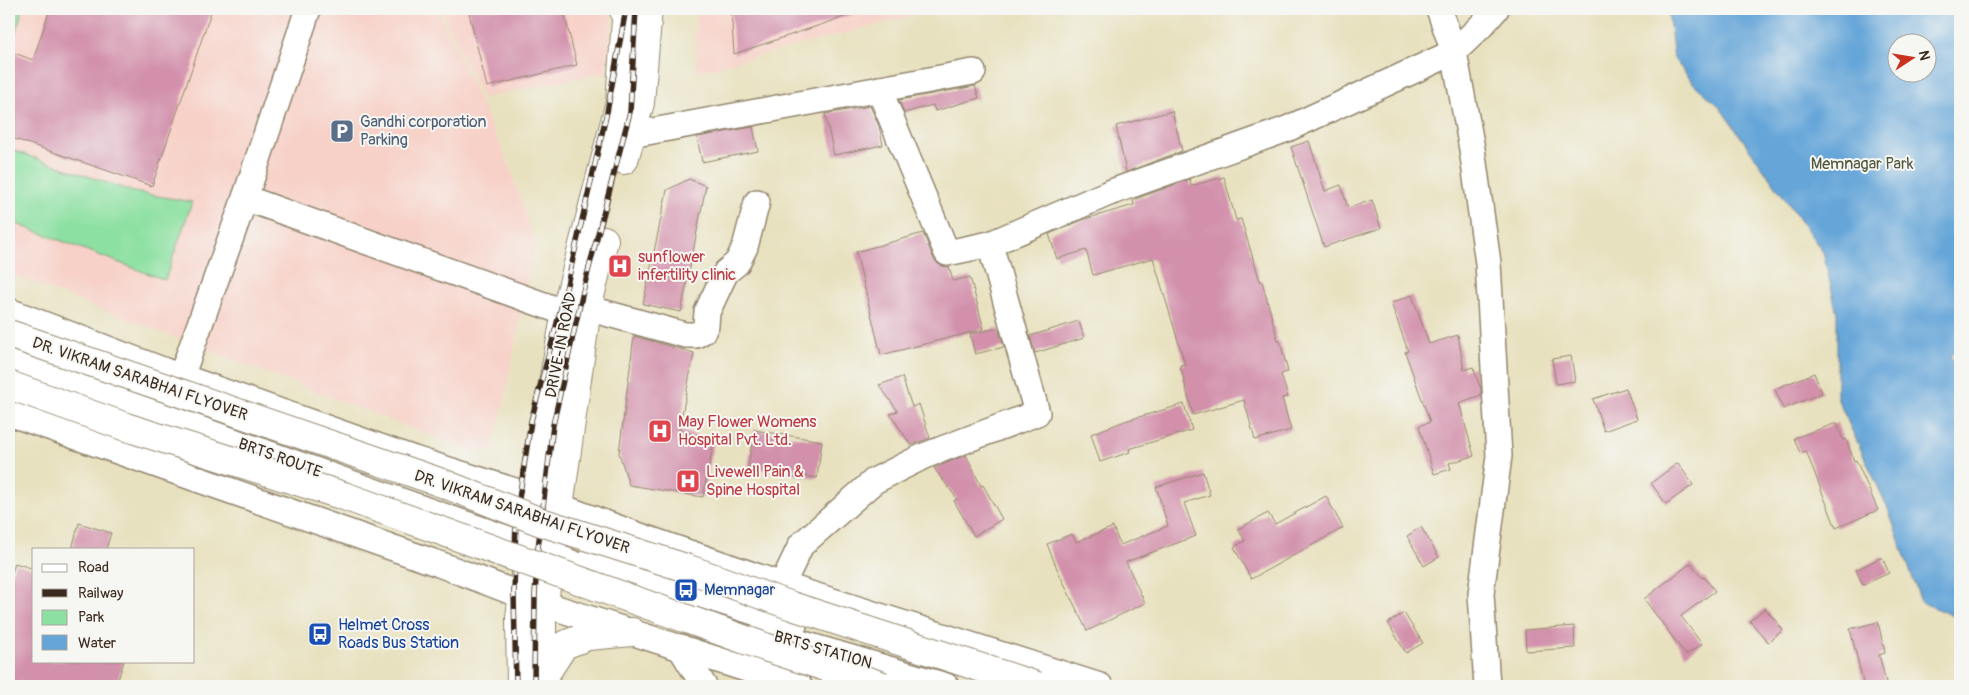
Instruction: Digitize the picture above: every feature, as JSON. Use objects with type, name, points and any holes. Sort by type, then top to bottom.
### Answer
[{"type":"main road","name":"DRIVE-IN ROAD","points":[[535,684],[520,618],[533,600],[547,502],[540,459],[576,310],[620,102],[626,20],[624,9]]},
{"type":"main road","points":[[576,310],[612,203],[640,102],[648,9]]},
{"type":"main road","name":"DR. VIKRAM SARABHAI FLYOVER","points":[[9,334],[442,483],[542,522],[686,568],[792,606],[1037,686]]},
{"type":"main road","points":[[9,385],[126,427],[344,496],[765,647],[883,686]]},
{"type":"main road","points":[[535,684],[564,645],[588,636],[632,632]]},
{"type":"street","points":[[181,377],[245,198],[308,9]]},
{"type":"street","points":[[1439,9],[1454,52],[1472,150],[1486,244],[1493,335],[1499,456],[1481,594],[1487,686]]},
{"type":"street","points":[[878,89],[946,253],[990,244],[1109,193],[1288,129],[1454,52],[1496,9]]},
{"type":"street","points":[[631,135],[973,72]]},
{"type":"street","points":[[245,198],[576,310],[685,335],[696,335],[703,331],[706,325],[707,312],[721,282],[726,272],[737,263],[745,247],[757,202]]},
{"type":"street","points":[[782,585],[801,545],[874,481],[924,456],[1038,413],[990,244]]},
{"type":"street","points":[[9,311],[181,377],[414,459],[547,502],[782,585],[1100,686]]},
{"type":"street","name":"BRTS ROUTE","points":[[9,361],[540,550]]},
{"type":"street","points":[[9,413],[439,564],[533,600],[799,686]]},
{"type":"street","name":"BRTS STATION","points":[[540,550],[621,569],[793,625],[909,675],[946,686]]},
{"type":"street","points":[[680,648],[704,686]]},
{"type":"shaded area","points":[[9,9],[435,9],[442,19],[509,165],[535,243],[504,401],[492,450],[471,451],[9,274]]},
{"type":"shaded area","points":[[440,9],[614,9],[606,72],[482,98]]},
{"type":"shaded area","points":[[695,9],[937,9],[697,72]]},
{"type":"green space","points":[[9,9],[23,9],[13,39],[9,39]]},
{"type":"green space","points":[[9,149],[134,192],[192,202],[165,280],[9,221]]},
{"type":"water","name":"Memnagar Park","points":[[1668,9],[1960,9],[1960,353],[1950,354],[1960,381],[1960,619],[1921,602],[1887,506],[1837,398],[1837,313],[1823,252],[1718,105],[1694,84],[1674,59]]},
{"type":"building","points":[[50,9],[212,9],[152,186],[9,137],[15,113],[9,111],[9,51],[33,60]]},
{"type":"building","points":[[468,9],[563,9],[577,65],[487,87]]},
{"type":"building","points":[[731,9],[859,9],[859,12],[734,54]]},
{"type":"building","points":[[975,86],[979,98],[935,111],[933,105],[904,113],[899,100]]},
{"type":"building","points":[[870,106],[879,126],[883,145],[834,155],[825,114]]},
{"type":"building","points":[[1172,111],[1182,151],[1126,172],[1116,126]]},
{"type":"building","points":[[753,127],[758,151],[702,162],[697,137]]},
{"type":"building","points":[[1309,141],[1325,191],[1341,185],[1348,208],[1372,200],[1381,228],[1324,247],[1291,147]]},
{"type":"building","points":[[1224,177],[1236,220],[1241,219],[1260,281],[1262,281],[1288,372],[1281,374],[1288,397],[1282,398],[1291,430],[1255,440],[1244,400],[1193,415],[1180,365],[1185,364],[1153,258],[1093,275],[1086,250],[1057,259],[1049,234],[1085,219],[1134,205],[1133,200],[1190,179],[1191,186]]},
{"type":"building","points":[[689,179],[706,186],[681,312],[643,304],[667,190]]},
{"type":"building","points":[[923,233],[934,259],[938,264],[949,267],[953,281],[970,277],[984,329],[881,355],[856,252]]},
{"type":"building","points":[[1412,295],[1429,344],[1458,335],[1464,370],[1473,367],[1481,389],[1481,395],[1459,403],[1474,456],[1449,463],[1451,469],[1434,474],[1419,426],[1430,422],[1405,352],[1408,351],[1391,303]]},
{"type":"building","points":[[1079,321],[1084,338],[1035,353],[1030,336]]},
{"type":"building","points":[[998,328],[1004,347],[975,354],[970,334]]},
{"type":"building","points":[[634,336],[694,353],[679,430],[714,441],[703,497],[629,485],[619,453]]},
{"type":"building","points":[[1571,356],[1575,381],[1556,384],[1552,359]]},
{"type":"building","points":[[1814,373],[1822,393],[1783,409],[1775,389]]},
{"type":"building","points":[[902,377],[912,407],[919,404],[930,438],[911,445],[890,414],[898,411],[879,385]]},
{"type":"building","points":[[1626,388],[1637,419],[1604,431],[1593,399]]},
{"type":"building","points":[[1184,404],[1192,430],[1129,449],[1130,452],[1100,462],[1091,434],[1125,421]]},
{"type":"building","points":[[1837,423],[1843,440],[1846,439],[1854,461],[1856,460],[1878,510],[1836,528],[1806,451],[1800,453],[1794,438]]},
{"type":"building","points":[[754,430],[822,441],[817,478],[748,467]]},
{"type":"building","points":[[966,455],[981,486],[983,485],[1002,519],[974,536],[954,501],[957,499],[934,468]]},
{"type":"building","points":[[1678,463],[1693,485],[1666,504],[1651,483]]},
{"type":"building","points":[[1203,472],[1210,495],[1184,503],[1196,536],[1126,562],[1145,603],[1087,631],[1047,544],[1072,534],[1076,542],[1113,527],[1120,545],[1168,526],[1156,487]]},
{"type":"building","points":[[1326,496],[1343,528],[1251,579],[1234,547],[1245,541],[1238,529],[1268,513],[1275,524]]},
{"type":"building","points":[[79,523],[111,533],[106,548],[72,548]]},
{"type":"building","points":[[1421,527],[1439,557],[1424,566],[1407,536]]},
{"type":"building","points":[[1882,557],[1889,573],[1863,585],[1856,570]]},
{"type":"building","points":[[15,563],[32,568],[32,662],[124,662],[116,686],[9,686],[9,582]]},
{"type":"building","points":[[1691,563],[1715,591],[1681,616],[1702,644],[1686,655],[1644,599]]},
{"type":"building","points":[[1765,608],[1783,630],[1768,642],[1750,621]]},
{"type":"building","points":[[1404,613],[1423,643],[1406,653],[1388,623]]},
{"type":"building","points":[[1878,622],[1885,653],[1879,655],[1887,686],[1864,686],[1850,629]]},
{"type":"building","points":[[1574,626],[1575,648],[1526,651],[1525,630]]},
{"type":"railway","points":[[516,686],[514,593],[516,518],[531,421],[566,289],[607,112],[626,9]]},
{"type":"railway","points":[[534,686],[535,595],[538,548],[553,425],[584,287],[630,112],[636,9]]},
{"type":"place","name":"Gandhi corporation Parking","points":[[342,131]]},
{"type":"place","name":"sunflower infertility clinic","points":[[620,266]]},
{"type":"place","name":"May Flower Womens Hospital Pvt. Ltd.","points":[[660,431]]},
{"type":"place","name":"Livewell Pain & Spine Hospital","points":[[688,481]]},
{"type":"place","name":"Memnagar","points":[[686,590]]},
{"type":"place","name":"Helmet Cross Roads Bus Station","points":[[320,634]]}]
